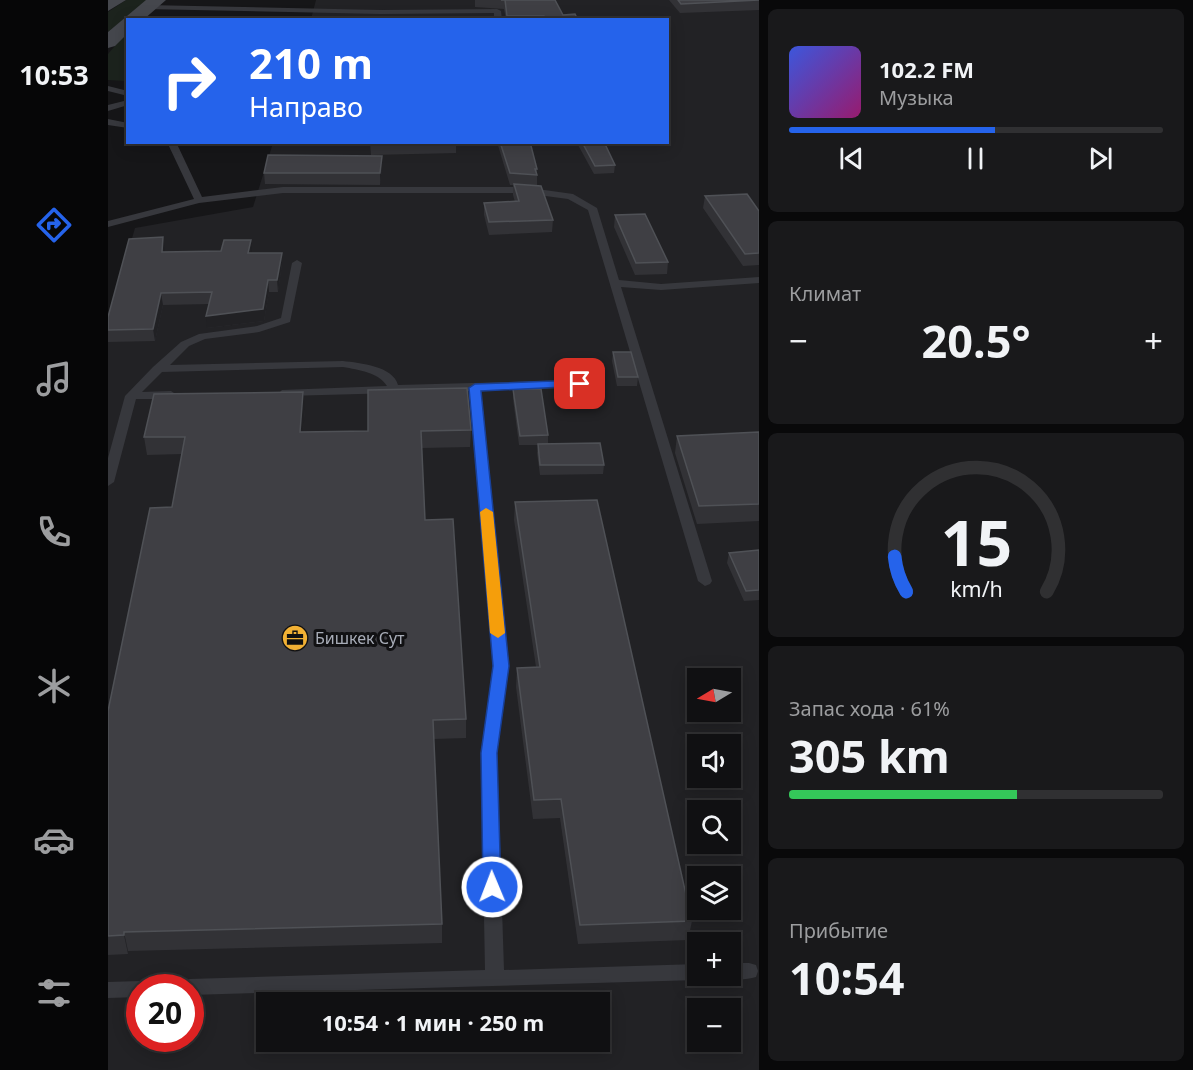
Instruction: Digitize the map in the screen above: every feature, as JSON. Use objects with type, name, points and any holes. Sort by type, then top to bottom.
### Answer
[{"type":"main road","points":[[108,6],[117,0]]},
{"type":"main road","points":[[133,18],[152,3]]},
{"type":"main road","points":[[108,42],[126,25]]},
{"type":"lane","points":[[152,3],[381,16],[497,11],[498,18]]},
{"type":"lane","points":[[108,86],[126,82]]},
{"type":"lane","points":[[108,86],[126,93]]},
{"type":"lane","points":[[108,108],[126,103]]},
{"type":"lane","points":[[108,122],[126,126]]},
{"type":"lane","points":[[172,144],[199,200]]},
{"type":"lane","points":[[108,224],[199,200],[284,190],[523,190],[555,192],[570,196],[592,208],[705,580]]},
{"type":"lane","points":[[108,482],[131,396],[185,344],[203,336],[260,329],[286,320],[297,263]]},
{"type":"lane","points":[[616,283],[661,287],[759,280]]},
{"type":"lane","points":[[158,369],[343,364],[381,374],[392,382],[393,390]]},
{"type":"lane","points":[[274,393],[580,384]]},
{"type":"lane","points":[[475,388],[501,666],[489,753],[495,977]]},
{"type":"lane","points":[[131,396],[179,395]]},
{"type":"lane","points":[[204,987],[687,972]]},
{"type":"lane","points":[[108,990],[126,989]]},
{"type":"shaded area","points":[[126,0],[148,0],[108,32],[108,12]]},
{"type":"shaded area","points":[[316,0],[759,0],[759,1070],[108,1070],[108,320],[135,228],[253,207],[273,144],[669,144],[669,18],[311,18]]},
{"type":"shaded area","points":[[126,33],[125,81],[108,80],[108,54]]},
{"type":"building","points":[[505,0],[555,0],[563,15],[575,14],[577,18],[545,18],[544,16],[507,16]]},
{"type":"building","points":[[678,0],[759,0],[681,4]]},
{"type":"building","points":[[501,144],[531,144],[537,175],[510,173]]},
{"type":"building","points":[[583,144],[605,144],[615,165],[595,166]]},
{"type":"building","points":[[268,155],[382,156],[380,173],[264,173]]},
{"type":"building","points":[[514,184],[541,186],[553,220],[489,222],[484,203],[519,201]]},
{"type":"building","points":[[747,194],[759,211],[759,253],[745,254],[705,196]]},
{"type":"building","points":[[645,214],[668,262],[636,263],[615,215]]},
{"type":"building","points":[[163,237],[162,252],[221,251],[224,240],[251,240],[248,253],[282,253],[277,280],[268,280],[263,309],[206,316],[212,292],[161,293],[153,329],[108,330],[108,317],[129,239]]},
{"type":"building","points":[[613,352],[631,352],[638,377],[618,377]]},
{"type":"building","name":"Бишкек Сут","points":[[467,388],[471,430],[421,431],[425,520],[453,519],[466,719],[433,720],[442,924],[124,932],[124,935],[108,936],[108,711],[150,508],[172,507],[185,437],[144,437],[154,394],[303,392],[300,432],[368,431],[368,390]]},
{"type":"building","points":[[513,389],[541,389],[548,435],[520,436]]},
{"type":"building","points":[[759,432],[759,504],[699,506],[677,436]]},
{"type":"building","points":[[600,443],[604,465],[540,465],[538,444]]},
{"type":"building","points":[[597,500],[687,899],[687,920],[692,921],[580,925],[561,799],[534,800],[517,668],[540,667],[515,502]]},
{"type":"building","points":[[759,550],[759,590],[746,591],[729,553]]},
{"type":"slow traffic","points":[[486,512],[498,633]]},
{"type":"place","name":"Бишкек Сут","points":[[295,638]]},
{"type":"route","points":[[492,887],[489,753],[501,666],[475,388],[580,384]]}]
